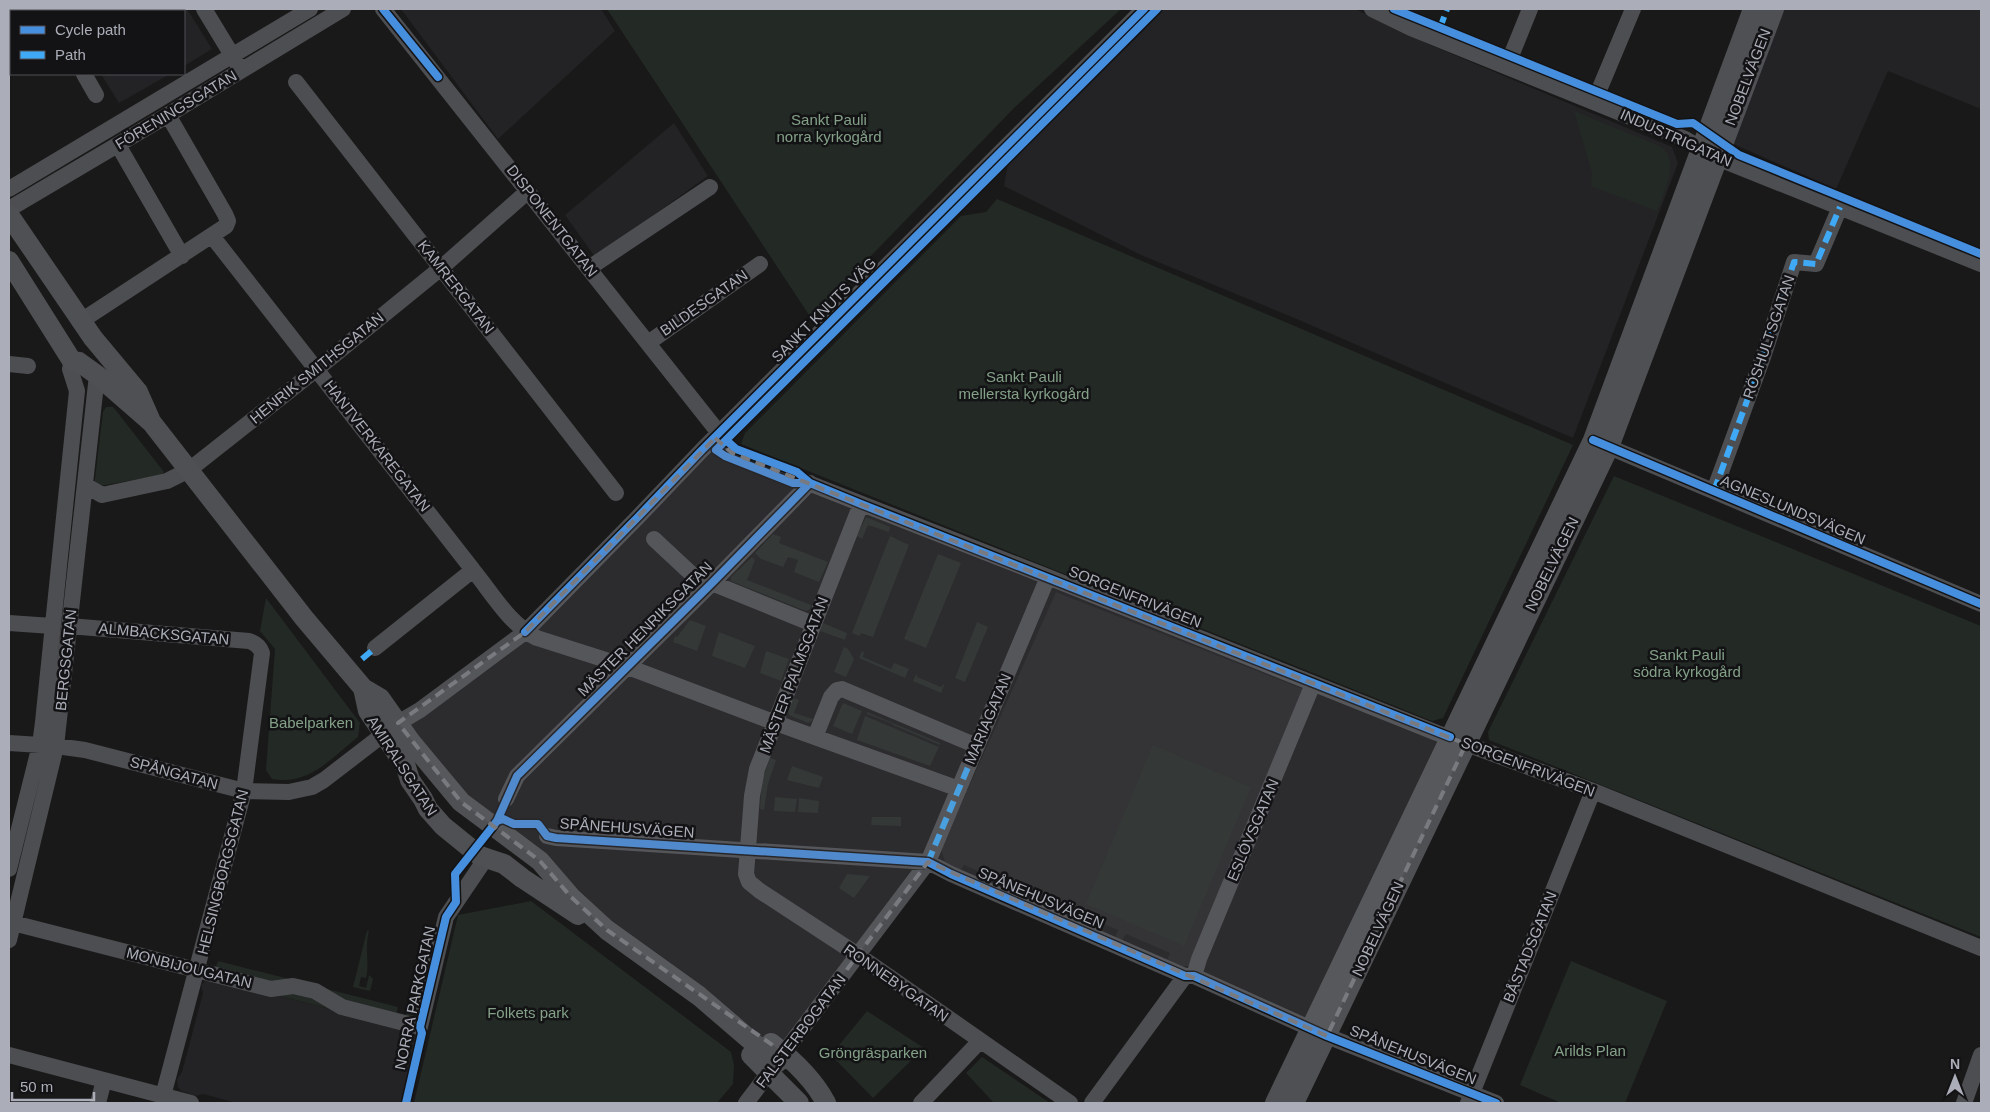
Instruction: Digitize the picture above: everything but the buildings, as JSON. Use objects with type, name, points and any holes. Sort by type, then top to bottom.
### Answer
[{"type":"main road","name":"NOBELVÄGEN","points":[[1294,1103],[1319,1032],[1601,444],[1709,153],[1753,9]]},
{"type":"main road","name":"NOBELVÄGEN","points":[[1709,153],[1774,9]]},
{"type":"main road","name":"AMIRALSGATAN","points":[[9,215],[93,338],[138,392],[152,423]]},
{"type":"main road","name":"AMIRALSGATAN","points":[[9,261],[72,361],[79,362],[152,423],[304,618],[363,688],[368,711],[411,742],[461,802],[540,861],[571,897],[607,930],[698,996],[733,1040],[756,1059],[777,1063],[820,1092],[826,1103]]},
{"type":"main road","name":"AMIRALSGATAN","points":[[93,338],[97,351],[97,376]]},
{"type":"main road","name":"AMIRALSGATAN","points":[[391,729],[410,780],[424,799],[428,809],[443,826],[480,856],[504,864],[566,908],[607,930]]},
{"type":"main road","name":"NOBELVÄGEN","points":[[1275,1103],[1319,1032]]},
{"type":"main road","name":"AMIRALSGATAN","points":[[777,1063],[799,1103]]},
{"type":"street","points":[[204,9],[242,71]]},
{"type":"street","name":"FÖRENINGSGATAN","points":[[9,190],[310,9]]},
{"type":"street","name":"FÖRENINGSGATAN","points":[[9,209],[343,9]]},
{"type":"street","name":"DISPONENTGATAN","points":[[383,9],[590,268],[717,436]]},
{"type":"street","name":"SANKT KNUTS VÄG","points":[[391,729],[420,710],[525,632],[717,436],[1144,9]]},
{"type":"street","name":"INDUSTRIGATAN","points":[[1372,9],[1410,28],[1685,139],[1709,153],[1981,264]]},
{"type":"street","points":[[1507,66],[1530,9]]},
{"type":"street","points":[[1594,102],[1633,9]]},
{"type":"street","points":[[85,75],[96,95]]},
{"type":"street","name":"KAMRERGATAN","points":[[296,82],[616,494]]},
{"type":"street","points":[[81,321],[226,226],[228,220],[225,214],[168,115]]},
{"type":"street","points":[[118,145],[182,256]]},
{"type":"street","points":[[590,268],[710,186]]},
{"type":"street","name":"HENRIK SMITHSGATAN","points":[[85,485],[102,495],[167,481],[189,470],[441,268],[528,192]]},
{"type":"street","name":"RÖSHULTSGATAN","points":[[1714,491],[1764,357],[1794,262],[1816,264],[1840,207]]},
{"type":"street","name":"HANTVERKAREGATAN","points":[[212,236],[510,617],[525,632]]},
{"type":"street","name":"BILDESGATAN","points":[[648,343],[760,264]]},
{"type":"street","name":"BERGSGATAN","points":[[9,869],[48,745],[52,626],[77,391],[70,368],[72,361]]},
{"type":"street","points":[[9,364],[28,366]]},
{"type":"street","name":"BERGSGATAN","points":[[9,940],[48,745],[69,626],[97,376]]},
{"type":"street","name":"SORGENFRIVÄGEN","points":[[717,436],[732,453],[1048,576],[1313,684],[1593,791],[1981,948]]},
{"type":"street","name":"AGNESLUNDSVÄGEN","points":[[1601,444],[1981,604]]},
{"type":"street","name":"MÄSTER HENRIKSGATAN","points":[[506,799],[517,776],[712,583],[798,502],[810,483]]},
{"type":"street","name":"MÄSTER PALMSGATAN","points":[[748,850],[754,779],[861,504]]},
{"type":"street","points":[[654,539],[698,580],[712,583],[813,624]]},
{"type":"street","points":[[375,648],[473,570]]},
{"type":"street","name":"MARIAGATAN","points":[[928,862],[1048,576]]},
{"type":"street","points":[[9,623],[52,626]]},
{"type":"street","name":"ALMBACKSGATAN","points":[[69,626],[249,642],[257,646]]},
{"type":"street","points":[[525,632],[537,638],[628,667],[959,789]]},
{"type":"street","name":"HELSINGBORGSGATAN","points":[[163,1096],[244,791],[262,653],[257,646]]},
{"type":"street","name":"ESLÖVSGATAN","points":[[1092,1103],[1189,976],[1199,959],[1313,684]]},
{"type":"street","points":[[815,737],[831,696],[837,690],[842,689],[978,746]]},
{"type":"street","name":"SPÅNGATAN","points":[[9,743],[48,745],[85,750],[244,791],[289,792],[312,787],[324,780],[391,729]]},
{"type":"street","name":"BÅSTADSGATAN","points":[[1470,1099],[1593,791]]},
{"type":"street","name":"SPÅNEHUSVÄGEN","points":[[547,836],[928,862],[951,874],[1470,1099],[1496,1103]]},
{"type":"street","name":"RONNEBYGATAN","points":[[748,850],[746,874],[749,882],[858,955],[1070,1103]]},
{"type":"street","name":"NORRA PARKGATAN","points":[[420,1027],[446,917],[486,858]]},
{"type":"street","name":"FALSTERBOGATAN","points":[[746,1103],[928,862]]},
{"type":"street","name":"MONBIJOUGATAN","points":[[13,923],[271,989],[293,986],[315,991],[342,1007],[420,1027]]},
{"type":"street","points":[[921,1103],[980,1041]]},
{"type":"street","points":[[9,1055],[191,1103]]},
{"type":"street","points":[[1964,1103],[1981,1055]]},
{"type":"street","points":[[98,1103],[104,1080]]},
{"type":"highlighted area","points":[[715,438],[732,453],[1466,744],[1327,1036],[928,862],[784,1053],[607,930],[571,897],[540,861],[461,802],[398,723],[525,632]]},
{"type":"shaded area","points":[[187,9],[212,49],[185,65],[185,10],[63,10]]},
{"type":"shaded area","points":[[401,9],[601,9],[615,31],[498,139]]},
{"type":"shaded area","points":[[1163,9],[1355,9],[1428,44],[1672,147],[1678,163],[1573,438],[1292,317],[1141,255],[1004,186],[1008,163]]},
{"type":"shaded area","points":[[1779,9],[1981,9],[1981,109],[1888,71],[1836,189],[1729,142]]},
{"type":"shaded area","points":[[102,75],[168,75],[119,103]]},
{"type":"shaded area","points":[[674,123],[708,176],[595,257],[565,215]]},
{"type":"shaded area","points":[[1056,592],[1303,689],[1191,964],[1188,966],[1181,966],[1167,960],[1170,953],[1126,934],[1122,941],[1115,938],[1118,930],[1073,911],[1070,918],[1032,902],[1034,895],[964,865],[960,871],[945,862],[941,849]]},
{"type":"shaded area","points":[[213,979],[419,1032],[403,1103],[237,1103],[203,1094],[195,1096],[181,1091],[178,1087],[177,1079],[182,1072],[203,993],[201,985],[206,980]]},
{"type":"green space","name":"Sankt Pauli norra kyrkogård","points":[[607,9],[1121,9],[1013,109],[811,318]]},
{"type":"green space","points":[[1574,111],[1662,147],[1670,161],[1670,169],[1669,178],[1657,211],[1591,186],[1592,173]]},
{"type":"green space","name":"Sankt Pauli mellersta kyrkogård","points":[[997,199],[1573,445],[1443,718],[1432,721],[1141,604],[1139,600],[1132,597],[1127,599],[741,444],[745,433],[961,216],[986,212]]},
{"type":"green space","points":[[106,407],[113,407],[118,413],[164,472],[162,475],[94,487],[103,412]]},
{"type":"green space","name":"Sankt Pauli södra kyrkogård","points":[[1614,476],[1981,626],[1981,937],[1489,740],[1488,732]]},
{"type":"green space","points":[[866,517],[890,527],[889,532],[868,525],[862,539],[857,536]]},
{"type":"green space","points":[[773,534],[781,537],[779,543],[828,562],[819,582],[794,572],[798,560],[788,557],[783,567],[761,559],[755,553]]},
{"type":"green space","points":[[890,536],[909,545],[873,637],[861,633],[860,636],[852,633]]},
{"type":"green space","points":[[938,554],[961,563],[926,648],[904,639]]},
{"type":"green space","points":[[752,557],[755,560],[747,580],[811,605],[810,609],[806,611],[731,581],[731,577]]},
{"type":"green space","name":"Babelparken","points":[[266,598],[360,723],[358,737],[329,761],[308,774],[285,780],[272,779],[266,770],[275,649],[260,631]]},
{"type":"green space","points":[[690,620],[706,626],[697,651],[673,642],[675,636],[677,637]]},
{"type":"green space","points":[[977,622],[988,627],[965,682],[955,678]]},
{"type":"green space","points":[[823,623],[847,633],[845,640],[820,631]]},
{"type":"green space","points":[[719,632],[755,646],[745,668],[712,656]]},
{"type":"green space","points":[[844,647],[848,649],[854,659],[846,677],[834,672]]},
{"type":"green space","points":[[766,651],[789,659],[781,681],[760,673]]},
{"type":"green space","points":[[862,651],[864,652],[863,657],[891,669],[894,663],[909,669],[905,678],[859,658]]},
{"type":"green space","points":[[917,673],[917,677],[941,687],[945,683],[941,693],[913,681]]},
{"type":"green space","points":[[793,698],[799,700],[794,713],[813,719],[812,721],[808,723],[789,715],[788,710]]},
{"type":"green space","points":[[843,703],[862,711],[852,734],[833,726]]},
{"type":"green space","points":[[867,712],[940,743],[940,745],[867,714]]},
{"type":"green space","points":[[865,716],[939,747],[930,766],[857,740]]},
{"type":"green space","points":[[1153,745],[1251,787],[1184,946],[1086,904]]},
{"type":"green space","points":[[770,758],[776,760],[768,784],[764,810],[760,809],[762,781]]},
{"type":"green space","points":[[792,766],[823,777],[819,788],[787,780]]},
{"type":"green space","points":[[775,797],[797,799],[795,812],[774,811]]},
{"type":"green space","points":[[799,798],[819,801],[818,813],[798,812]]},
{"type":"green space","points":[[872,817],[901,817],[901,826],[871,825]]},
{"type":"green space","points":[[847,874],[870,876],[854,898],[839,888]]},
{"type":"green space","name":"Folkets park","points":[[531,901],[731,1052],[734,1065],[733,1084],[717,1103],[414,1103],[458,915]]},
{"type":"green space","points":[[367,931],[369,931],[367,972],[366,978],[361,977],[359,986],[366,988],[369,975],[373,979],[370,991],[353,987]]},
{"type":"green space","points":[[423,940],[426,941],[423,942],[417,971],[426,974],[423,985],[416,983],[413,997],[420,999],[415,1017],[405,1018]]},
{"type":"green space","points":[[218,961],[293,980],[276,984],[215,969]]},
{"type":"green space","name":"Arilds Plan","points":[[1571,961],[1667,1001],[1625,1103],[1561,1103],[1520,1085]]},
{"type":"green space","points":[[323,988],[398,1007],[396,1016],[344,1003]]},
{"type":"green space","points":[[294,991],[318,997],[334,1010],[276,995]]},
{"type":"green space","name":"Gröngräsparken","points":[[867,1011],[924,1048],[873,1098],[831,1055]]},
{"type":"green space","points":[[982,1057],[1050,1103],[994,1103],[966,1073]]},
{"type":"marked path","points":[[1440,28],[1447,9]]},
{"type":"marked path","points":[[1714,491],[1763,357],[1794,262],[1816,264],[1840,207]]},
{"type":"marked path","points":[[362,659],[375,648]]},
{"type":"marked path","points":[[928,862],[977,746]]},
{"type":"cycle path","points":[[383,9],[438,77]]},
{"type":"cycle path","points":[[525,632],[702,450],[1144,9]]},
{"type":"cycle path","points":[[810,483],[793,483],[725,456],[716,450],[1157,9]]},
{"type":"cycle path","points":[[1394,9],[1677,124],[1693,123],[1739,155],[1981,254]]},
{"type":"cycle path","points":[[726,440],[736,449],[797,472],[810,483],[861,504],[1450,737]]},
{"type":"cycle path","points":[[1593,440],[1981,604]]},
{"type":"cycle path","points":[[406,1103],[422,1033],[420,1027],[446,917],[456,902],[455,874],[497,821],[517,776],[810,483]]},
{"type":"cycle path","points":[[497,821],[503,819],[514,824],[538,824],[547,836],[556,838],[928,862],[951,874],[1185,976],[1194,976],[1327,1036],[1496,1103]]}]
